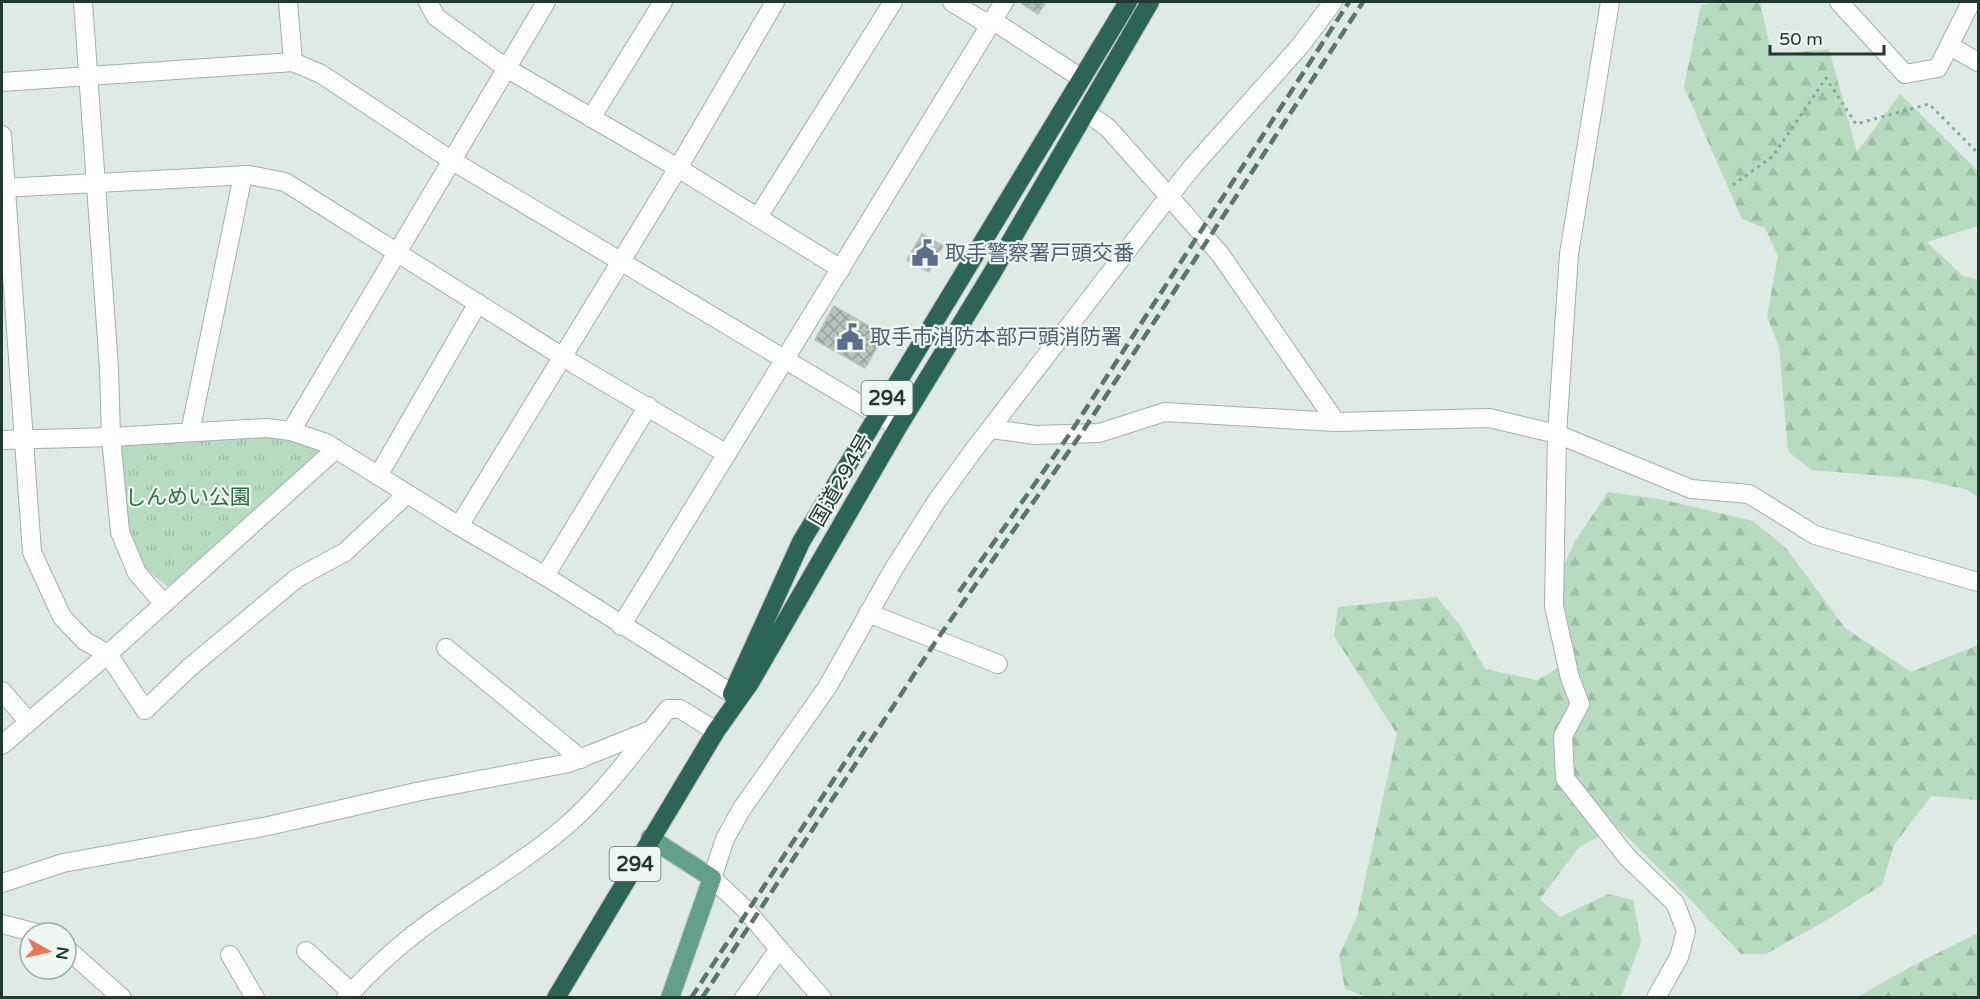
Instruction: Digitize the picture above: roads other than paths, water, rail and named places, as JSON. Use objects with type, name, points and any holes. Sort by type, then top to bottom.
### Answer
[{"type":"highway","name":"国道294号","points":[[556,998],[735,696],[801,542],[1128,2]]},
{"type":"highway","name":"国道294号","points":[[735,696],[750,683],[898,427],[991,275],[1150,2]]},
{"type":"main road","points":[[650,838],[712,878],[670,998]]},
{"type":"street","points":[[83,2],[109,368],[111,437],[120,532],[137,573],[164,604]]},
{"type":"street","points":[[288,2],[293,62]]},
{"type":"street","points":[[428,2],[436,17],[506,68],[678,168],[841,268]]},
{"type":"street","points":[[291,431],[546,2]]},
{"type":"street","points":[[591,118],[663,2]]},
{"type":"street","points":[[459,526],[678,168],[775,2]]},
{"type":"street","points":[[759,217],[892,2]]},
{"type":"street","points":[[952,2],[991,22],[1081,78]]},
{"type":"street","points":[[621,626],[1004,2]]},
{"type":"street","points":[[822,998],[747,910],[712,878],[726,839],[741,810],[828,686],[868,613],[936,502],[1169,196],[1300,46],[1333,2]]},
{"type":"street","points":[[1611,2],[1569,254],[1557,434],[1554,606],[1570,678],[1580,704],[1563,736],[1564,778],[1627,857],[1675,903],[1686,931],[1679,957],[1656,998]]},
{"type":"street","points":[[1839,2],[1905,74],[1938,68],[1971,2]]},
{"type":"street","points":[[1950,46],[1978,63]]},
{"type":"street","points":[[2,82],[293,62],[321,74],[451,160],[898,427]]},
{"type":"street","points":[[1086,112],[1108,128],[1220,254],[1336,422]]},
{"type":"street","points":[[2,135],[22,440],[32,552],[62,617],[85,641],[108,654],[145,710],[189,668],[297,578],[345,552],[407,494]]},
{"type":"street","points":[[190,432],[243,176]]},
{"type":"street","points":[[4,188],[243,176],[271,178],[285,182],[563,357],[727,454]]},
{"type":"street","points":[[378,476],[478,303]]},
{"type":"street","points":[[544,576],[648,406]]},
{"type":"street","points":[[991,429],[1035,435],[1099,433],[1165,412],[1336,422],[1489,418],[1557,434],[1691,489],[1749,494],[1815,535],[1978,582]]},
{"type":"street","points":[[2,440],[111,437],[266,428],[291,431],[326,443],[735,696]]},
{"type":"street","points":[[2,745],[108,654],[336,449]]},
{"type":"street","points":[[868,613],[999,664]]},
{"type":"street","points":[[446,648],[581,759]]},
{"type":"street","points":[[2,691],[29,722]]},
{"type":"street","points":[[306,951],[348,995],[413,935],[526,857],[566,825],[622,766],[668,709],[680,709],[716,731]]},
{"type":"street","points":[[2,883],[63,863],[268,826],[416,792],[569,763],[651,730]]},
{"type":"street","points":[[2,924],[18,928]]},
{"type":"street","points":[[744,998],[779,949]]},
{"type":"street","points":[[230,955],[255,998]]},
{"type":"street","points":[[78,959],[122,998]]},
{"type":"railway","points":[[959,592],[1069,435],[1349,2]]},
{"type":"railway","points":[[702,998],[936,641],[1081,434],[1363,2]]},
{"type":"railway","points":[[691,998],[868,727]]},
{"type":"place","name":"取手警察署戸頭交番","points":[[925,253]]},
{"type":"place","name":"取手市消防本部戸頭消防署","points":[[850,337]]},
{"type":"park label","name":"しんめい公園","points":[[188,497]]}]
